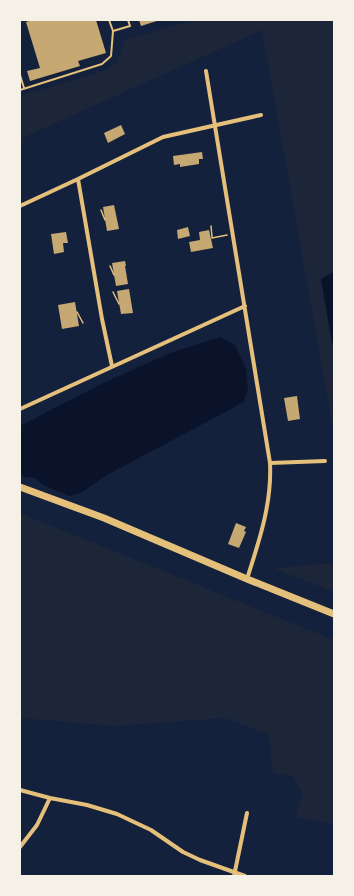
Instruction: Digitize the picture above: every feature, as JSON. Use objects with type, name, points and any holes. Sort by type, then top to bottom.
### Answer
[{"type":"main road","points":[[20,487],[104,518],[247,579],[334,614]]},
{"type":"street","points":[[206,71],[270,463],[269,498],[262,530],[247,579]]},
{"type":"street","points":[[20,206],[164,136],[261,115]]},
{"type":"street","points":[[78,179],[102,320],[112,366]]},
{"type":"street","points":[[20,409],[245,306]]},
{"type":"street","points":[[270,463],[325,461]]},
{"type":"street","points":[[20,790],[118,814],[152,830],[194,858],[234,875],[245,876]]},
{"type":"street","points":[[20,847],[37,825],[50,798]]},
{"type":"street","points":[[234,875],[247,814]]},
{"type":"lane","points":[[20,90],[102,64],[111,56],[113,32],[110,20]]},
{"type":"lane","points":[[113,32],[130,26],[128,20]]},
{"type":"lane","points":[[20,75],[24,88]]},
{"type":"path","points":[[101,210],[105,220]]},
{"type":"path","points":[[210,226],[212,238],[233,234]]},
{"type":"path","points":[[110,266],[114,275]]},
{"type":"path","points":[[113,292],[119,304]]},
{"type":"path","points":[[77,312],[83,323]]},
{"type":"shaded area","points":[[194,20],[334,20],[334,272],[321,279],[332,343],[334,343],[334,434],[262,30],[20,139],[20,99],[26,94],[101,72],[117,63],[125,40]]},
{"type":"shaded area","points":[[334,272],[334,343],[332,343],[321,279]]},
{"type":"shaded area","points":[[220,337],[235,345],[246,368],[248,388],[244,402],[105,476],[81,493],[69,496],[43,485],[35,478],[20,476],[20,426],[101,384],[170,353]]},
{"type":"shaded area","points":[[20,513],[334,640],[334,824],[295,817],[303,794],[293,776],[273,773],[269,735],[225,718],[113,726],[20,718]]},
{"type":"shaded area","points":[[334,563],[334,592],[273,568]]},
{"type":"building","points":[[32,20],[96,20],[106,53],[78,61],[80,66],[30,81],[27,71],[40,68],[26,22]]},
{"type":"building","points":[[139,20],[160,20],[141,26]]},
{"type":"building","points":[[121,125],[125,134],[108,143],[104,133]]},
{"type":"building","points":[[202,152],[203,159],[199,159],[199,164],[180,167],[180,164],[174,165],[173,156]]},
{"type":"building","points":[[114,205],[119,229],[107,231],[103,207]]},
{"type":"building","points":[[188,227],[190,236],[178,239],[177,230]]},
{"type":"building","points":[[209,230],[213,248],[191,252],[189,242],[200,240],[199,232]]},
{"type":"building","points":[[66,232],[68,243],[63,243],[64,252],[54,254],[51,234]]},
{"type":"building","points":[[125,261],[128,284],[116,286],[112,263]]},
{"type":"building","points":[[129,289],[133,313],[121,314],[117,291]]},
{"type":"building","points":[[75,302],[79,326],[62,329],[58,305]]},
{"type":"building","points":[[297,396],[300,419],[288,421],[284,398]]},
{"type":"building","points":[[236,523],[246,527],[244,531],[246,532],[239,548],[228,544]]}]
